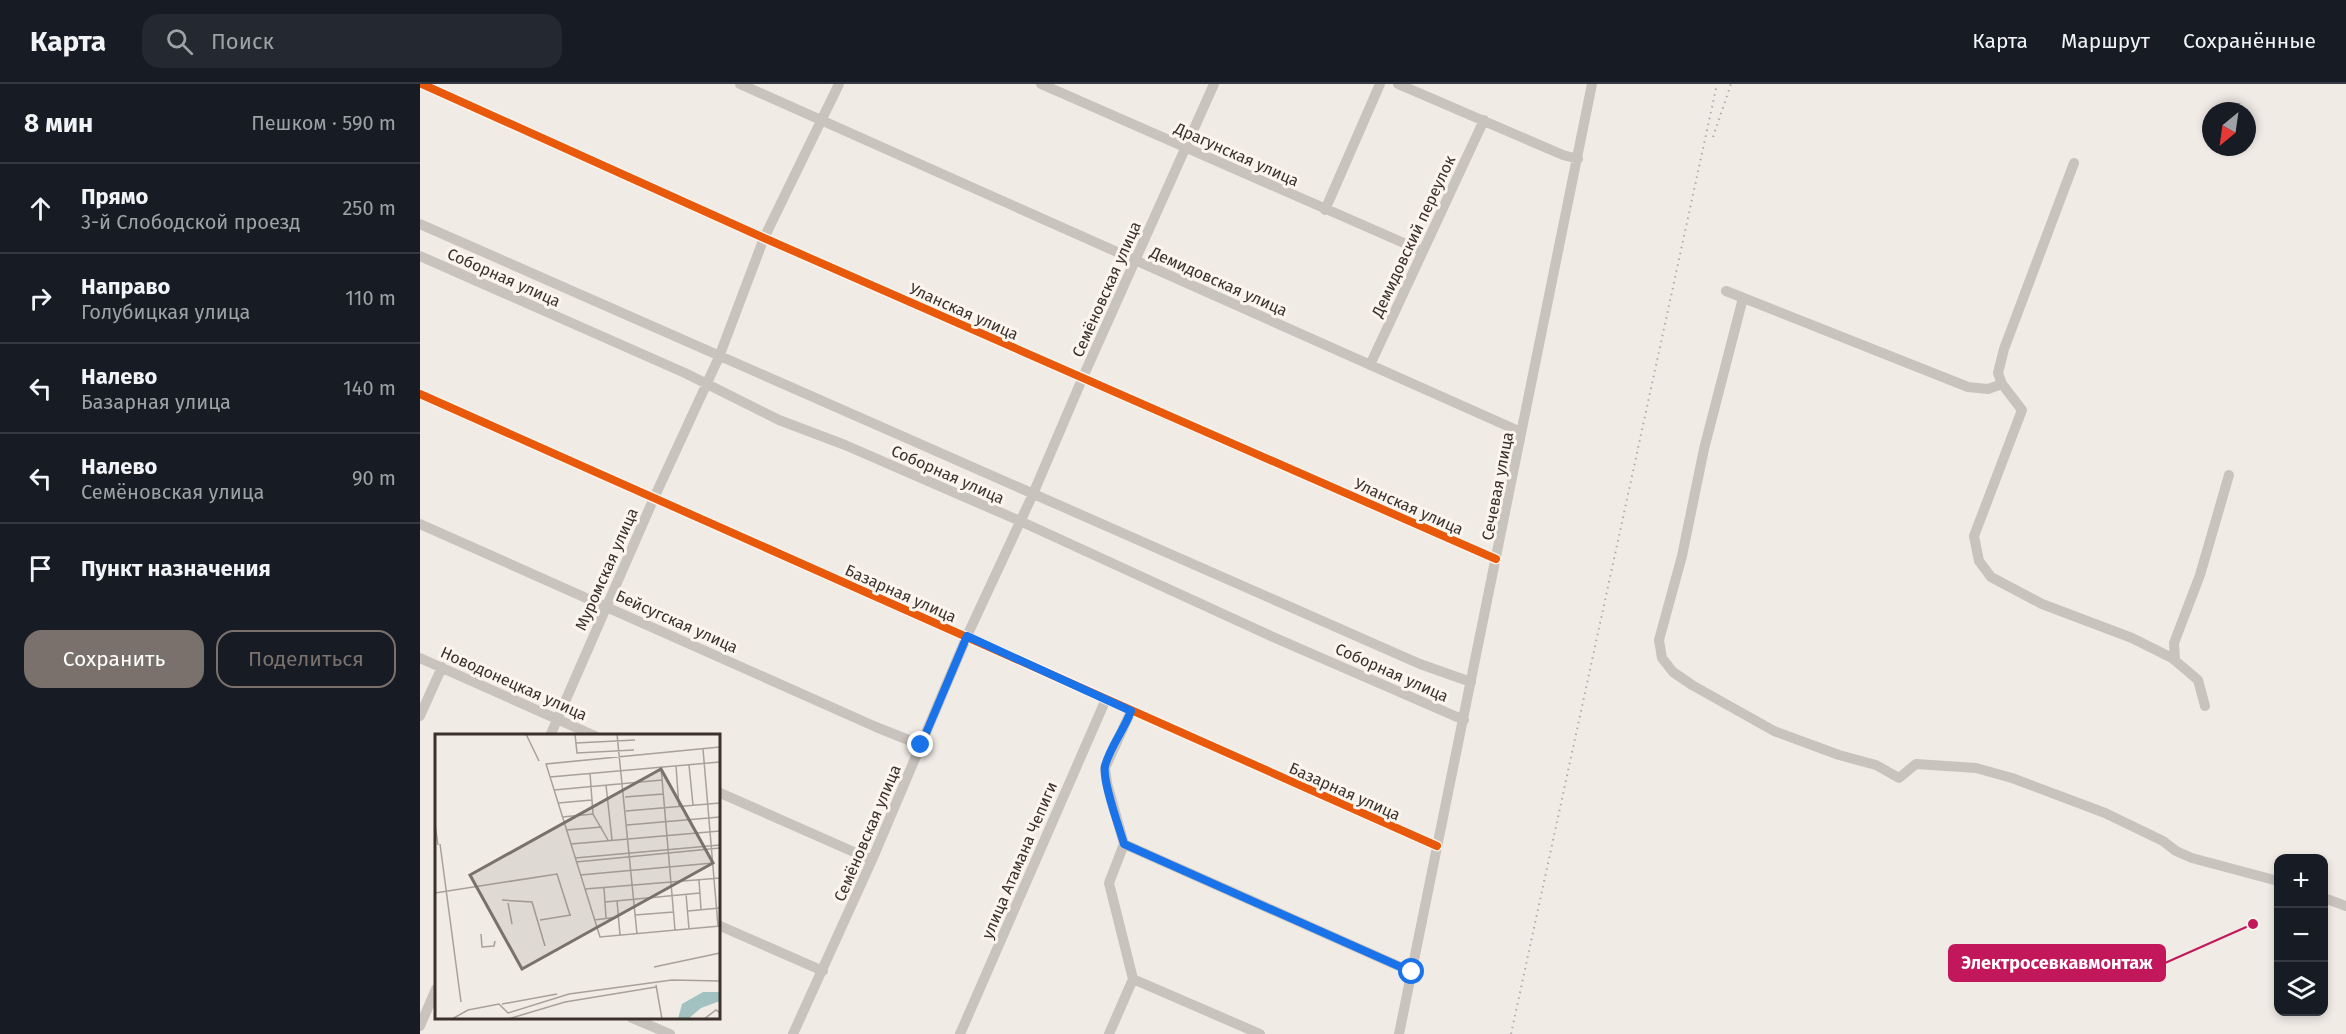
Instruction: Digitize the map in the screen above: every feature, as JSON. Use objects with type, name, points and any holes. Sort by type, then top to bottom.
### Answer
[{"type":"street","name":"Демидовская улица","points":[[740,84],[1521,432]]},
{"type":"street","name":"Муромская улица","points":[[550,734],[719,357],[764,238],[839,84]]},
{"type":"street","name":"Драгунская улица","points":[[1041,84],[1422,251]]},
{"type":"street","name":"Семёновская улица","points":[[794,1034],[872,860],[967,636],[1033,494],[1214,84]]},
{"type":"street","points":[[1325,210],[1380,84]]},
{"type":"street","points":[[1398,84],[1563,155],[1578,159]]},
{"type":"street","name":"Сечевая улица","points":[[1399,1034],[1592,84]]},
{"type":"street","name":"Уланская улица","points":[[421,85],[1496,559]]},
{"type":"street","name":"Демидовский переулок","points":[[1370,365],[1484,120]]},
{"type":"street","points":[[2074,163],[2004,349],[1998,373],[2002,384],[2022,410],[1974,536],[1979,561],[1991,578],[2042,604],[2132,638],[2175,660],[2198,680],[2205,706]]},
{"type":"street","points":[[420,224],[1420,664],[1471,682]]},
{"type":"street","name":"Соборная улица","points":[[420,256],[706,383],[779,420],[845,445],[1464,720]]},
{"type":"street","points":[[1726,291],[1968,387],[1989,389],[2002,384]]},
{"type":"street","points":[[1743,298],[1704,449],[1682,556],[1669,596],[1659,640],[1662,658],[1673,672],[1692,686],[1774,731],[1839,755],[1876,765],[1899,778],[1916,764],[1976,768],[2012,778],[2105,813],[2192,858],[2274,880]]},
{"type":"street","name":"Базарная улица","points":[[420,394],[1437,846]]},
{"type":"street","points":[[2175,660],[2174,643],[2200,575],[2229,475]]},
{"type":"street","name":"Бейсугская улица","points":[[420,524],[921,745]]},
{"type":"street","name":"Новодонецкая улица","points":[[420,658],[593,734]]},
{"type":"street","points":[[420,716],[442,667]]},
{"type":"street","name":"улица Атамана Чепиги","points":[[960,1034],[1106,699]]},
{"type":"street","points":[[1109,1034],[1133,979],[1109,883],[1124,844],[1105,768],[1131,711]]},
{"type":"street","points":[[720,793],[872,860]]},
{"type":"street","points":[[1124,844],[1412,972]]},
{"type":"street","points":[[2328,899],[2346,906]]},
{"type":"street","points":[[720,926],[823,971]]},
{"type":"street","points":[[1133,979],[1260,1034]]},
{"type":"street","points":[[420,1026],[435,991]]},
{"type":"street","points":[[636,1019],[670,1034]]},
{"type":"railway","points":[[1511,1034],[1717,84]]},
{"type":"railway","points":[[1713,137],[1731,84]]},
{"type":"cycle path","points":[[422,84],[764,238],[1496,559]]},
{"type":"cycle path","points":[[420,394],[1437,846]]},
{"type":"place","name":"Электросевкавмонтаж","points":[[2253,924]]},
{"type":"route","points":[[921,745],[967,636],[1106,699],[1131,711],[1105,768],[1124,844],[1412,972]]}]
